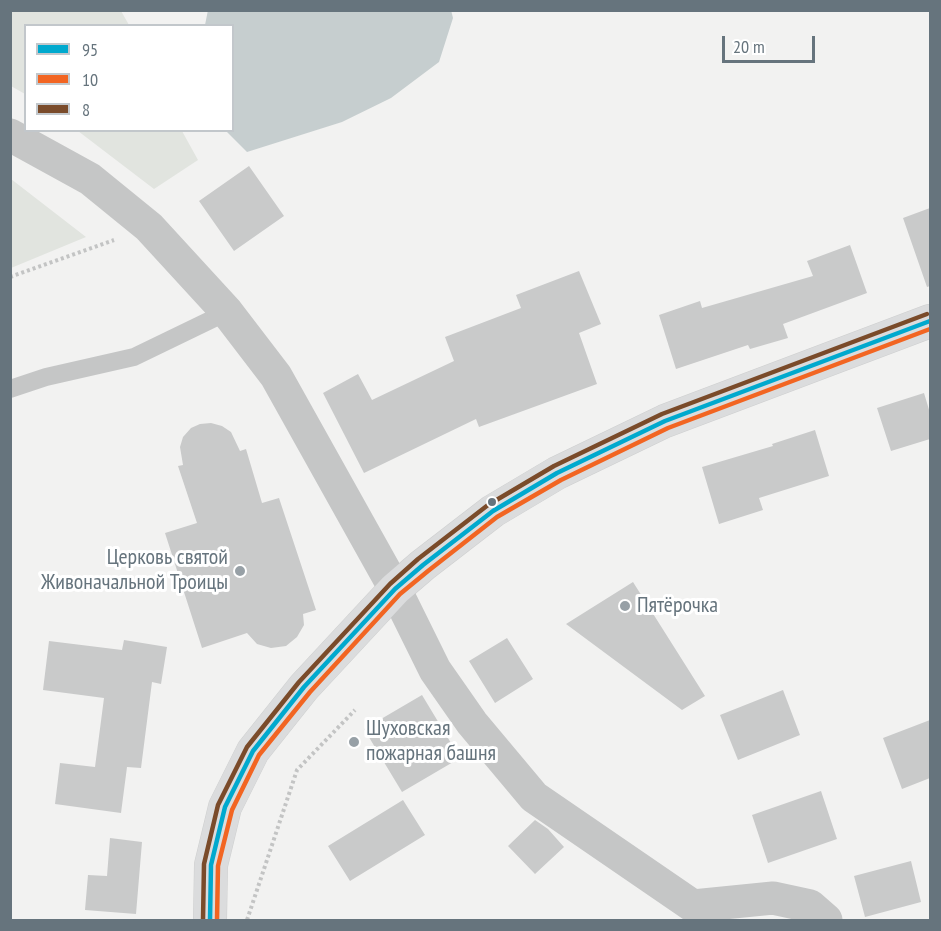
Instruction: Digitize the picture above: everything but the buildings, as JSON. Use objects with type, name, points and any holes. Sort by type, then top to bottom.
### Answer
[{"type":"main road","points":[[210,921],[211,864],[225,807],[253,751],[304,687],[395,589],[493,511],[557,473],[665,421],[930,321]]},
{"type":"street","points":[[10,135],[90,179],[149,227],[226,312],[276,376],[395,589],[435,670],[472,723],[534,797],[693,906],[773,898],[810,906],[826,921]]},
{"type":"lane","points":[[10,389],[46,377],[134,357],[226,312]]},
{"type":"path","points":[[10,278],[149,227]]},
{"type":"path","points":[[247,921],[297,770],[355,710]]},
{"type":"shaded area","points":[[208,10],[451,10],[453,18],[439,62],[391,98],[342,122],[247,152],[227,132],[234,132],[234,24],[205,24]]},
{"type":"shaded area","points":[[10,11],[121,11],[128,24],[24,24],[24,93],[11,86]]},
{"type":"shaded area","points":[[79,132],[183,132],[198,160],[154,189]]},
{"type":"shaded area","points":[[11,179],[86,237],[11,268]]},
{"type":"transit line","name":"8","points":[[203,920],[204,864],[218,805],[247,747],[299,682],[390,584],[418,559],[488,505],[554,466],[662,414],[927,314]]},
{"type":"transit line","name":"95","points":[[210,920],[211,865],[225,807],[253,751],[304,687],[395,589],[423,565],[493,511],[557,473],[665,421],[930,321]]},
{"type":"transit line","name":"10","points":[[217,920],[218,866],[232,810],[259,755],[310,692],[400,594],[497,517],[561,480],[668,428],[930,329]]},
{"type":"place","name":"Церковь святой Живоначальной Троицы","points":[[240,571]]},
{"type":"place","name":"Пятёрочка","points":[[625,606]]},
{"type":"place","name":"Шуховская пожарная башня","points":[[354,742]]}]
